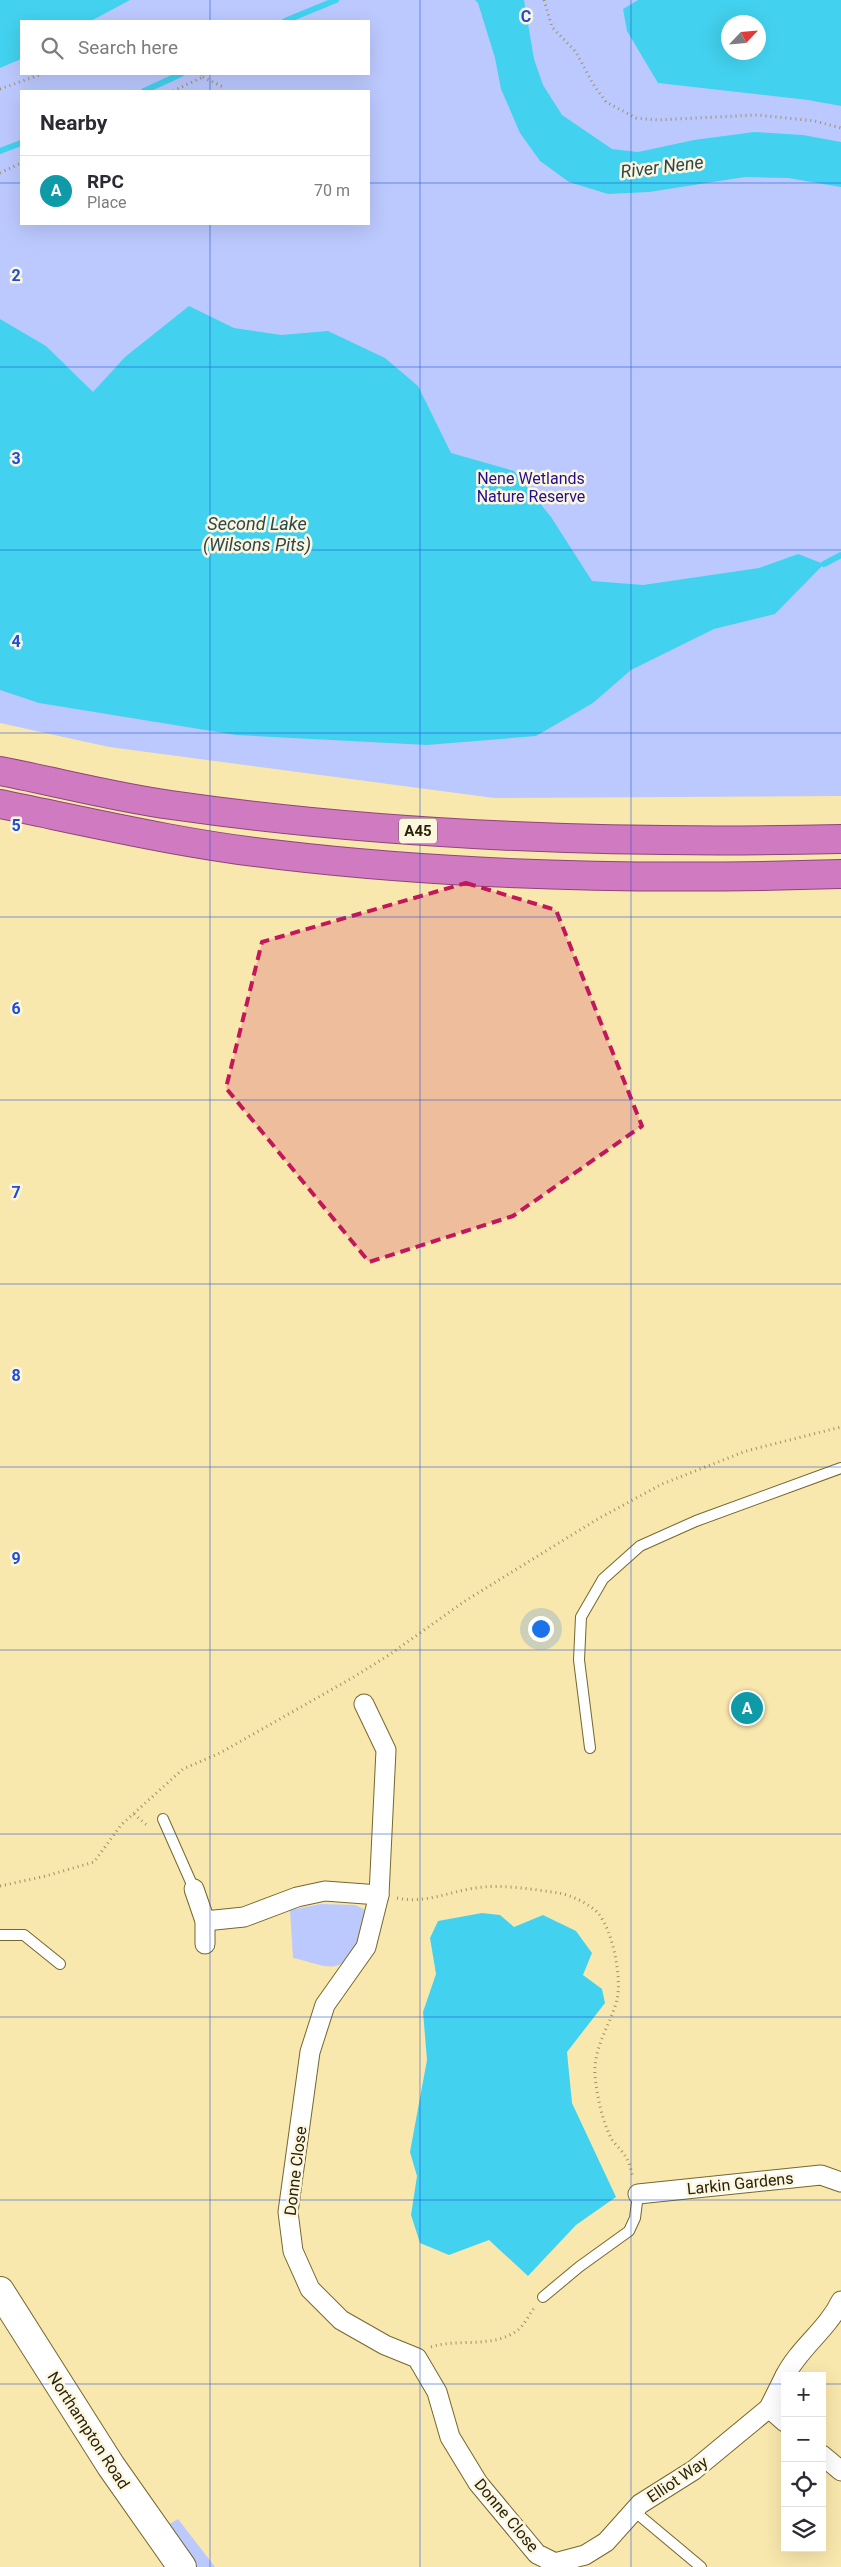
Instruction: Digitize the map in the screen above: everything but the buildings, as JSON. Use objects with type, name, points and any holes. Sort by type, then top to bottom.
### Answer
[{"type":"highway","name":"A45","points":[[0,771],[170,805],[390,830],[624,841],[841,839]]},
{"type":"highway","name":"A45","points":[[0,804],[166,838],[278,855],[391,867],[556,876],[760,877],[841,874]]},
{"type":"main road","name":"Northampton Road","points":[[0,2291],[111,2466],[182,2567]]},
{"type":"street","name":"Donne Close","points":[[364,1704],[386,1750],[379,1895],[366,1947],[326,2005],[310,2052],[288,2212],[293,2251],[310,2289],[340,2320],[385,2345],[417,2358],[437,2392],[450,2437],[478,2483],[537,2554],[554,2565]]},
{"type":"street","points":[[194,1889],[205,1921],[205,1944]]},
{"type":"street","points":[[205,1921],[244,1917],[297,1897],[325,1891],[379,1895]]},
{"type":"street","name":"Larkin Gardens","points":[[638,2194],[821,2175],[841,2182]]},
{"type":"street","name":"Elliot Way","points":[[787,2372],[791,2363],[834,2314],[841,2302]]},
{"type":"street","name":"Elliot Way","points":[[554,2565],[585,2555],[606,2542],[640,2504],[694,2470],[769,2408],[781,2384]]},
{"type":"street","points":[[769,2408],[781,2418]]},
{"type":"street","points":[[826,2459],[841,2472]]},
{"type":"lane","points":[[590,1748],[579,1660],[581,1617],[603,1579],[640,1546],[696,1520],[758,1496],[841,1468]]},
{"type":"lane","points":[[163,1819],[194,1889]]},
{"type":"lane","points":[[0,1935],[24,1935],[60,1964]]},
{"type":"lane","points":[[543,2297],[579,2267],[629,2231],[635,2218],[638,2194]]},
{"type":"lane","points":[[634,2511],[701,2567]]},
{"type":"path","points":[[544,0],[552,27],[576,52],[593,84],[606,102],[636,118],[666,120],[758,116],[815,121],[841,128]]},
{"type":"path","points":[[0,89],[39,75]]},
{"type":"path","points":[[175,90],[202,75],[225,88]]},
{"type":"path","points":[[0,173],[20,163]]},
{"type":"path","points":[[0,1886],[46,1876],[94,1862],[121,1825],[183,1769],[220,1753],[352,1678],[389,1655],[465,1601],[596,1520],[662,1484],[746,1450],[841,1427]]},
{"type":"path","points":[[379,1895],[411,1901],[426,1900],[477,1887],[503,1888],[559,1893],[579,1900],[597,1912],[604,1923],[614,1950],[618,1980],[617,2000],[595,2057],[595,2076],[604,2123],[612,2139],[628,2159],[638,2194]]},
{"type":"path","points":[[417,2358],[430,2347],[441,2344],[481,2343],[518,2330],[543,2297]]},
{"type":"highlighted area","points":[[466,883],[556,910],[642,1126],[513,1216],[369,1262],[226,1088],[262,942]]},
{"type":"green space","name":"Nene Wetlands Nature Reserve","points":[[0,0],[841,0],[841,796],[494,798],[109,747],[0,723]]},
{"type":"green space","points":[[321,1904],[355,1905],[368,1911],[364,1933],[351,1955],[338,1965],[323,1966],[293,1958],[290,1910]]},
{"type":"green space","points":[[178,2519],[215,2567],[195,2567],[166,2526]]},
{"type":"water","points":[[0,0],[130,0],[93,20],[20,20],[20,59],[0,68]]},
{"type":"water","name":"River Nene","points":[[475,0],[524,0],[534,59],[543,85],[562,115],[612,149],[638,152],[694,140],[754,132],[803,135],[841,142],[841,187],[788,178],[745,177],[649,192],[608,194],[569,182],[540,161],[520,133],[501,89],[495,58],[478,3]]},
{"type":"water","points":[[638,0],[841,0],[841,106],[808,100],[658,83],[627,31],[623,9]]},
{"type":"water","name":"Second Lake (Wilsons Pits)","points":[[189,306],[234,328],[281,335],[328,331],[385,358],[418,386],[451,453],[514,471],[551,517],[592,581],[643,585],[759,568],[798,554],[824,564],[775,614],[714,629],[631,670],[593,703],[536,736],[427,745],[236,735],[39,703],[0,690],[0,319],[46,346],[93,392],[125,357]]},
{"type":"water","points":[[482,1913],[500,1915],[514,1927],[543,1915],[576,1931],[592,1953],[583,1975],[602,1989],[605,2003],[567,2052],[572,2103],[616,2197],[576,2225],[528,2276],[489,2240],[449,2255],[420,2243],[411,2215],[417,2176],[410,2152],[427,2060],[423,2012],[436,1974],[430,1938],[438,1921]]},
{"type":"waterway","points":[[287,20],[336,0]]},
{"type":"waterway","points":[[146,90],[179,75]]},
{"type":"waterway","points":[[0,151],[20,143]]},
{"type":"waterway","points":[[824,564],[841,555]]},
{"type":"place","name":"RPC","points":[[747,1708]]}]
